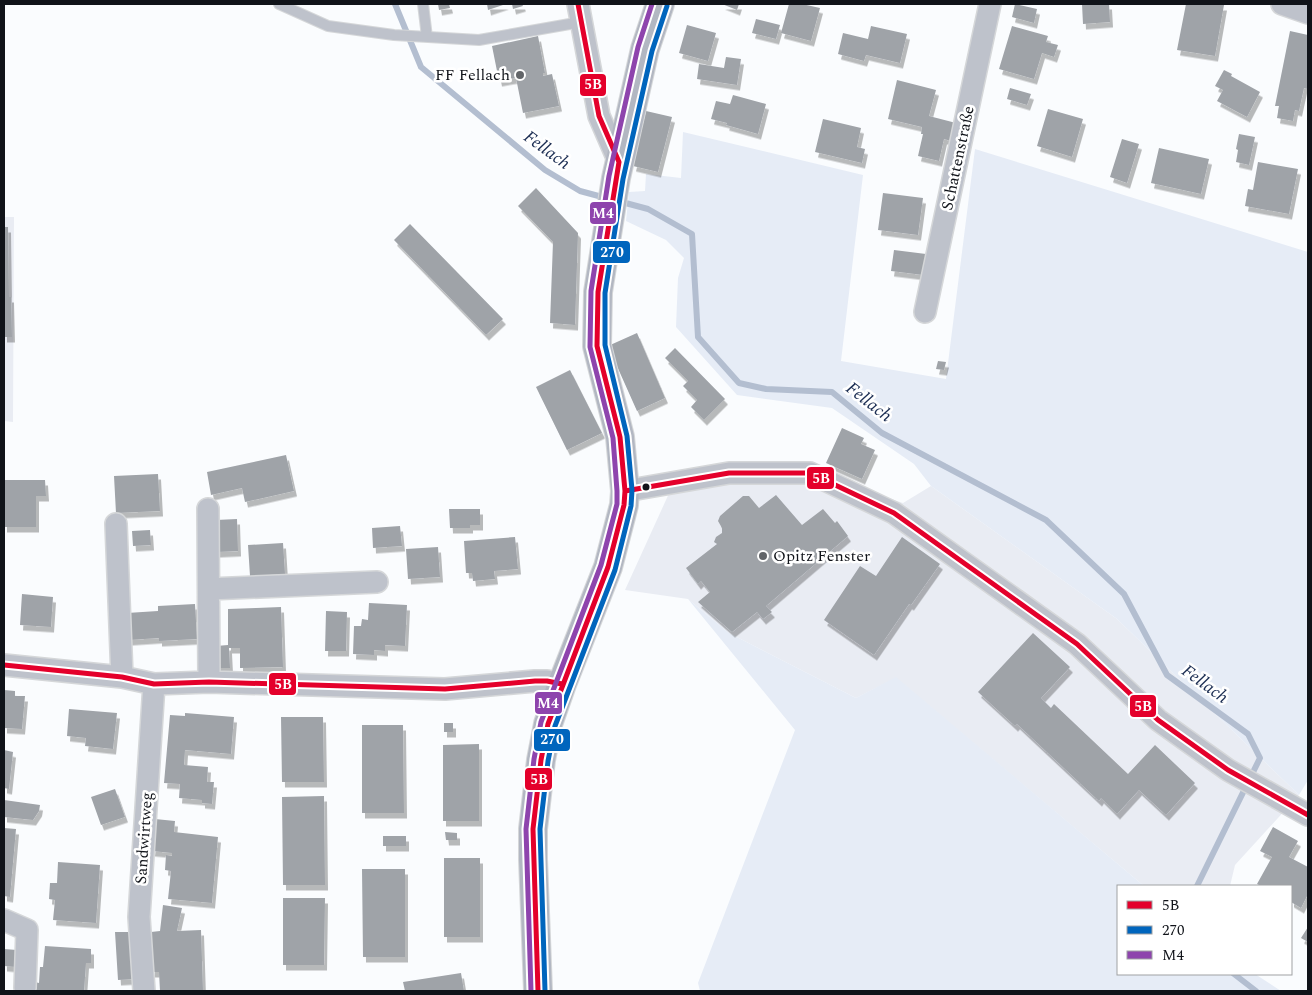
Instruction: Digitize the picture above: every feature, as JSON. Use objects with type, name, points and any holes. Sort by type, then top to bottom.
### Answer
[{"type":"main road","points":[[538,991],[533,829],[543,751],[548,724],[562,684],[608,567],[624,505],[625,491],[620,437],[597,346],[598,292],[618,170],[645,49],[660,4]]},
{"type":"street","name":"Schattenstraße","points":[[925,312],[990,4]]},
{"type":"street","points":[[1282,4],[1308,13]]},
{"type":"street","points":[[579,13],[599,116],[618,170]]},
{"type":"street","points":[[625,491],[729,473],[810,473],[894,513],[1077,644],[1158,720],[1228,770],[1308,815]]},
{"type":"street","points":[[208,510],[209,682]]},
{"type":"street","points":[[116,524],[122,677]]},
{"type":"street","points":[[209,589],[377,582]]},
{"type":"street","points":[[4,665],[122,677],[154,684],[209,682],[445,689],[536,681],[562,684]]},
{"type":"street","name":"Sandwirtweg","points":[[144,991],[139,916],[154,684]]},
{"type":"street","points":[[4,920],[27,930],[25,988]]},
{"type":"lane","points":[[279,4],[328,26],[394,35],[479,40],[579,13]]},
{"type":"lane","points":[[423,4],[424,37]]},
{"type":"shaded area","points":[[683,132],[863,175],[841,361],[946,379],[975,149],[1308,252],[1308,780],[1299,795],[1117,619],[931,486],[914,464],[832,408],[737,395],[676,327],[678,278],[684,258],[666,240],[626,221],[629,192],[645,191],[646,174],[681,178]]},
{"type":"shaded area","points":[[4,217],[14,217],[13,422],[4,421]]},
{"type":"shaded area","points":[[795,465],[903,503],[931,486],[1117,619],[1299,795],[1235,865],[1230,885],[1143,885],[896,678],[856,698],[729,633],[688,599],[625,590],[671,489]]},
{"type":"shaded area","points":[[688,599],[729,633],[856,698],[896,677],[1143,885],[1117,885],[1117,975],[1257,975],[1281,991],[700,991],[698,983],[795,730]]},
{"type":"building","points":[[438,4],[449,4],[450,8],[439,10]]},
{"type":"building","points":[[487,4],[506,4],[488,10]]},
{"type":"building","points":[[512,4],[522,4],[523,6],[513,9]]},
{"type":"building","points":[[722,4],[739,4],[737,10]]},
{"type":"building","points":[[789,4],[802,4],[820,8],[811,41],[781,33]]},
{"type":"building","points":[[1015,4],[1037,9],[1034,23],[1012,17]]},
{"type":"building","points":[[1082,4],[1109,4],[1110,22],[1083,24]]},
{"type":"building","points":[[1186,4],[1224,5],[1215,56],[1177,50]]},
{"type":"building","points":[[756,19],[780,25],[776,39],[752,33]]},
{"type":"building","points":[[687,25],[716,33],[708,61],[679,53]]},
{"type":"building","points":[[871,26],[907,34],[900,63],[866,55],[864,61],[838,54],[843,33],[868,39]]},
{"type":"building","points":[[1012,26],[1048,36],[1046,42],[1058,45],[1054,57],[1042,53],[1034,79],[999,69]]},
{"type":"building","points":[[1290,31],[1308,35],[1308,89],[1304,88],[1299,111],[1295,110],[1293,121],[1277,118],[1279,106],[1275,106]]},
{"type":"building","name":"FF Fellach","points":[[538,36],[545,73],[543,73],[543,76],[552,74],[559,106],[523,113],[516,78],[499,81],[492,46]]},
{"type":"building","points":[[726,57],[741,59],[737,85],[697,79],[699,64],[724,68]]},
{"type":"building","points":[[1224,70],[1260,92],[1247,117],[1217,101],[1223,90],[1215,86]]},
{"type":"building","points":[[897,80],[936,90],[929,116],[956,123],[951,141],[944,139],[939,161],[918,156],[923,134],[921,134],[922,127],[888,119]]},
{"type":"building","points":[[1010,88],[1031,94],[1027,105],[1007,99]]},
{"type":"building","points":[[733,95],[766,104],[758,134],[711,119],[716,101],[730,104]]},
{"type":"building","points":[[1048,109],[1083,119],[1072,157],[1037,146]]},
{"type":"building","points":[[646,111],[672,117],[658,172],[633,166]]},
{"type":"building","points":[[823,119],[861,128],[857,147],[865,149],[862,163],[815,152]]},
{"type":"building","points":[[1239,134],[1255,137],[1249,165],[1236,162]]},
{"type":"building","points":[[1122,139],[1139,144],[1127,183],[1110,177]]},
{"type":"building","points":[[1159,148],[1209,159],[1201,194],[1151,183]]},
{"type":"building","points":[[1258,162],[1298,169],[1289,214],[1245,206],[1248,189],[1253,190]]},
{"type":"building","points":[[536,188],[578,233],[575,325],[550,323],[553,242],[518,206]]},
{"type":"building","points":[[883,193],[923,198],[918,235],[878,230]]},
{"type":"building","points":[[410,224],[503,319],[486,335],[394,240]]},
{"type":"building","points":[[4,227],[8,227],[9,297],[11,297],[12,337],[4,337]]},
{"type":"building","points":[[894,250],[926,254],[923,275],[891,271]]},
{"type":"building","points":[[637,333],[665,398],[637,411],[608,346]]},
{"type":"building","points":[[675,348],[725,399],[704,420],[691,407],[697,400],[683,386],[688,381],[665,358]]},
{"type":"building","points":[[938,361],[946,362],[944,370],[936,369]]},
{"type":"building","points":[[570,370],[602,433],[567,450],[536,387]]},
{"type":"building","points":[[842,428],[864,438],[861,444],[875,450],[862,479],[826,463]]},
{"type":"building","points":[[286,455],[294,491],[245,502],[242,488],[211,495],[207,472]]},
{"type":"building","points":[[158,474],[160,511],[116,513],[114,476]]},
{"type":"building","points":[[4,480],[45,480],[46,496],[36,496],[36,527],[4,527]]},
{"type":"building","name":"Opitz Fenster","points":[[776,495],[802,525],[823,509],[835,523],[837,521],[848,536],[766,606],[772,612],[763,619],[757,612],[732,632],[698,602],[710,592],[701,581],[698,584],[686,568],[717,544],[714,542],[716,537],[722,533],[722,528],[718,521],[720,516],[743,496],[749,496],[759,508]]},
{"type":"building","points":[[449,509],[480,509],[480,525],[470,525],[470,528],[450,528]]},
{"type":"building","points":[[237,519],[238,551],[217,552],[216,520]]},
{"type":"building","points":[[400,526],[402,546],[373,548],[372,528]]},
{"type":"building","points":[[150,530],[151,545],[133,546],[132,531]]},
{"type":"building","points":[[515,537],[518,569],[494,571],[495,579],[473,581],[472,573],[466,573],[464,541]]},
{"type":"building","points":[[902,537],[940,564],[911,605],[909,604],[874,655],[824,620],[860,566],[876,576]]},
{"type":"building","points":[[283,543],[285,574],[250,576],[248,545]]},
{"type":"building","points":[[438,547],[440,577],[408,579],[406,549]]},
{"type":"building","points":[[22,594],[53,597],[51,627],[20,625]]},
{"type":"building","points":[[369,603],[407,605],[405,646],[385,645],[385,651],[374,650],[374,655],[353,654],[354,626],[361,626],[362,619],[368,620]]},
{"type":"building","points":[[195,604],[197,639],[159,641],[159,638],[129,640],[127,613],[158,611],[158,606]]},
{"type":"building","points":[[281,607],[283,667],[240,668],[240,648],[229,648],[230,668],[217,668],[216,646],[228,645],[228,609]]},
{"type":"building","points":[[326,611],[347,612],[346,651],[325,651]]},
{"type":"building","points":[[1033,633],[1070,667],[1041,698],[1051,708],[1054,704],[1128,774],[1155,745],[1195,783],[1166,815],[1139,790],[1117,814],[1101,798],[1099,801],[1017,724],[1015,726],[978,692]]},
{"type":"building","points":[[4,690],[15,691],[15,696],[25,696],[22,729],[4,728]]},
{"type":"building","points":[[69,709],[117,713],[113,749],[85,746],[86,738],[67,736]]},
{"type":"building","points":[[185,713],[234,717],[231,754],[185,750],[184,765],[208,767],[207,782],[214,782],[212,804],[202,803],[202,800],[179,798],[180,784],[164,783],[170,715],[185,716]]},
{"type":"building","points":[[281,717],[323,717],[324,782],[282,782]]},
{"type":"building","points":[[444,723],[453,723],[453,732],[444,732]]},
{"type":"building","points":[[362,725],[403,725],[404,813],[362,813]]},
{"type":"building","points":[[479,744],[479,821],[443,821],[443,745]]},
{"type":"building","points":[[4,750],[13,752],[9,789],[4,788]]},
{"type":"building","points":[[115,789],[125,817],[101,825],[91,797]]},
{"type":"building","points":[[324,796],[325,885],[283,885],[282,797]]},
{"type":"building","points":[[4,800],[40,805],[39,811],[33,820],[4,817]]},
{"type":"building","points":[[155,819],[175,821],[174,832],[218,837],[212,903],[168,899],[171,871],[165,870],[166,855],[172,856],[172,853],[152,851]]},
{"type":"building","points":[[1273,827],[1298,841],[1289,857],[1308,867],[1308,894],[1301,908],[1292,903],[1292,885],[1257,884],[1272,857],[1260,851]]},
{"type":"building","points":[[4,828],[16,829],[10,897],[4,896]]},
{"type":"building","points":[[445,832],[457,833],[457,840],[446,840]]},
{"type":"building","points":[[383,836],[406,836],[406,846],[383,846]]},
{"type":"building","points":[[444,858],[480,858],[480,937],[444,937]]},
{"type":"building","points":[[58,862],[100,865],[96,923],[53,920],[55,900],[49,899],[50,883],[57,883]]},
{"type":"building","points":[[362,869],[405,869],[405,957],[363,957]]},
{"type":"building","points":[[283,898],[325,898],[324,965],[283,965]]},
{"type":"building","points":[[163,905],[182,908],[177,931],[201,930],[203,991],[160,991],[159,972],[152,972],[151,932],[160,931]]},
{"type":"building","points":[[1308,927],[1308,942],[1301,938]]},
{"type":"building","points":[[115,932],[132,932],[135,979],[118,980]]},
{"type":"building","points":[[45,946],[91,949],[91,963],[86,963],[84,991],[34,991],[35,982],[39,983],[40,967],[43,967]]},
{"type":"building","points":[[4,949],[17,950],[16,967],[4,966]]},
{"type":"building","points":[[461,973],[464,991],[405,991],[403,982]]},
{"type":"waterway","name":"Fellach","points":[[395,4],[421,67],[545,170],[580,191],[606,198]]},
{"type":"waterway","name":"Fellach","points":[[618,201],[648,209],[692,234],[698,337],[739,383],[766,389],[832,392],[882,433],[1046,520],[1124,594],[1167,675],[1248,734],[1260,758],[1197,885]]},
{"type":"waterway","name":"Fellach","points":[[1235,975],[1256,991]]},
{"type":"transit line","name":"5B","points":[[578,4],[599,116],[619,162]]},
{"type":"transit line","name":"M4","points":[[531,991],[526,829],[534,759],[541,722],[601,565],[617,504],[613,438],[590,347],[591,291],[609,176],[638,47],[652,4]]},
{"type":"transit line","name":"270","points":[[545,991],[540,829],[548,761],[555,726],[615,570],[631,506],[632,490],[627,436],[605,345],[605,293],[623,179],[652,51],[667,6]]},
{"type":"transit line","name":"5B","points":[[538,991],[533,829],[541,760],[548,724],[608,567],[624,505],[625,491],[620,437],[597,346],[598,292],[619,162]]},
{"type":"transit line","name":"5B","points":[[625,491],[729,473],[810,473],[894,513],[1077,644],[1158,720],[1228,770],[1308,815]]},
{"type":"transit line","name":"5B","points":[[4,665],[122,677],[154,684],[209,682],[445,689],[535,681],[562,684]]},
{"type":"place","name":"FF Fellach","points":[[520,75]]},
{"type":"place","name":"Opitz Fenster","points":[[763,556]]}]
